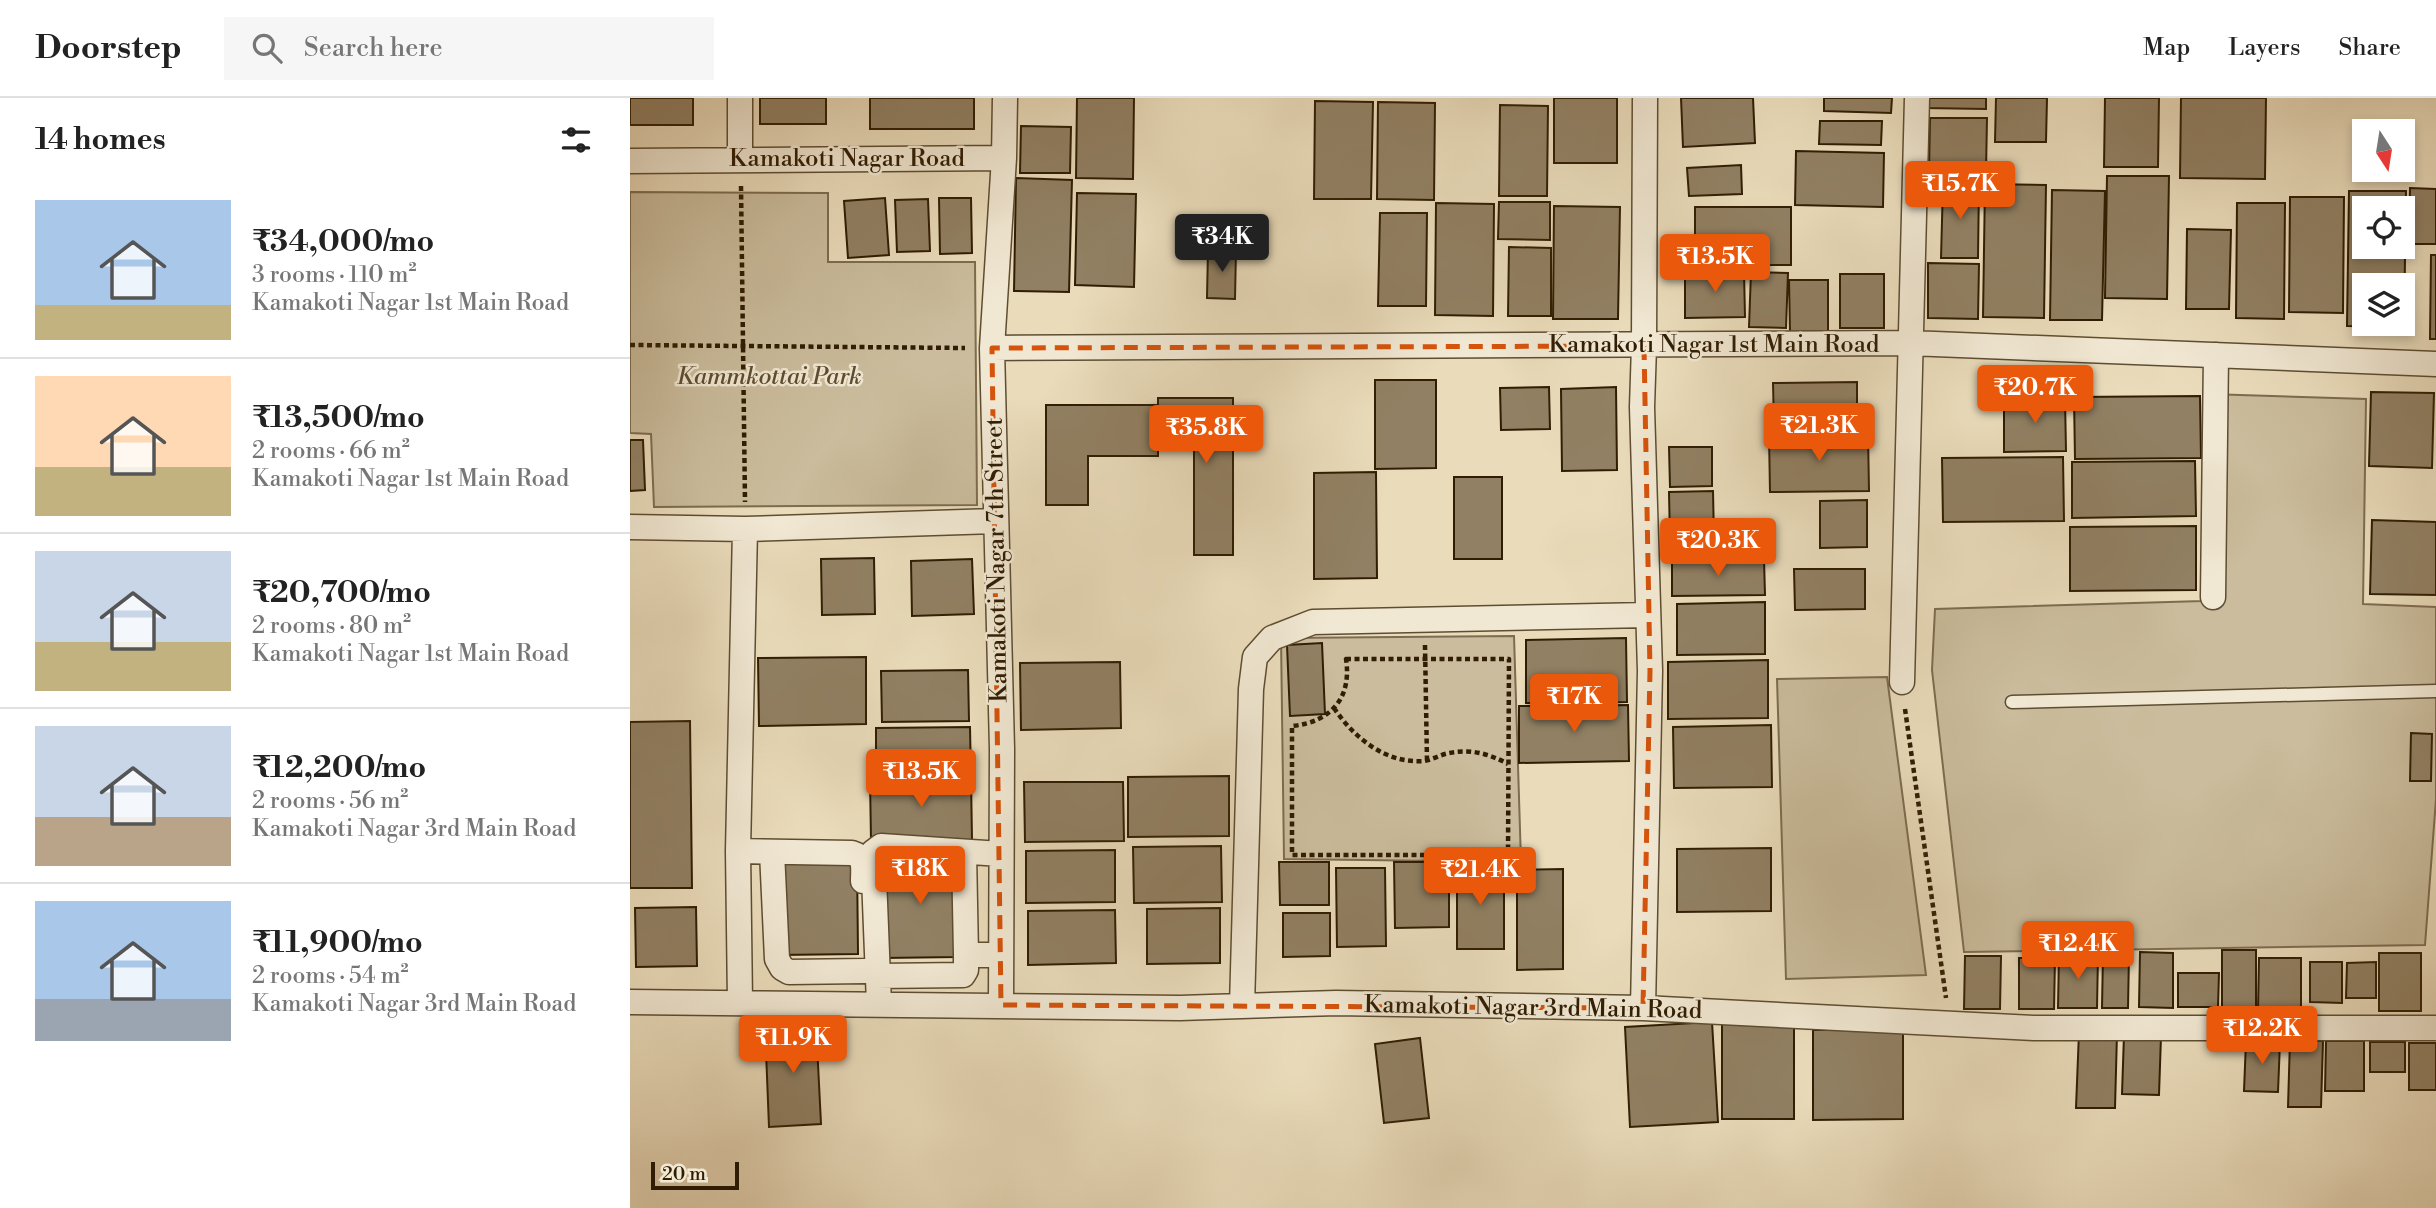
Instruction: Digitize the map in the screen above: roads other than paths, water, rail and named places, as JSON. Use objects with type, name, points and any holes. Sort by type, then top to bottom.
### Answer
[{"type":"street","points":[[740,98],[740,160]]},
{"type":"street","points":[[1004,158],[1005,98]]},
{"type":"street","points":[[1643,1008],[1650,684],[1642,407],[1645,98]]},
{"type":"street","points":[[1902,682],[1917,98]]},
{"type":"street","name":"Kamakoti Nagar Road","points":[[630,161],[1004,158]]},
{"type":"street","name":"Kamakoti Nagar 7th Street","points":[[1001,1005],[1002,749],[992,348],[1004,158]]},
{"type":"street","name":"Kamakoti Nagar 1st Main Road","points":[[992,348],[1910,343],[2436,364]]},
{"type":"street","points":[[2213,597],[2216,355]]},
{"type":"street","points":[[630,527],[745,529],[995,521]]},
{"type":"street","points":[[740,1003],[738,851],[745,529]]},
{"type":"street","points":[[1242,1006],[1251,689],[1255,657],[1272,638],[1313,622],[1648,615]]},
{"type":"street","points":[[871,973],[873,852],[881,846],[1001,854]]},
{"type":"street","points":[[738,851],[860,855],[863,860],[872,1004]]},
{"type":"street","points":[[772,852],[777,959],[782,968],[789,972],[963,975],[966,970],[964,853]]},
{"type":"street","points":[[966,955],[1000,955]]},
{"type":"street","name":"Kamakoti Nagar 3rd Main Road","points":[[630,1002],[1180,1008],[1336,1003],[1643,1008],[2048,1028],[2436,1028]]},
{"type":"lane","points":[[2012,702],[2436,691]]},
{"type":"park label","name":"Kammkottai Park","points":[[769,377]]}]
